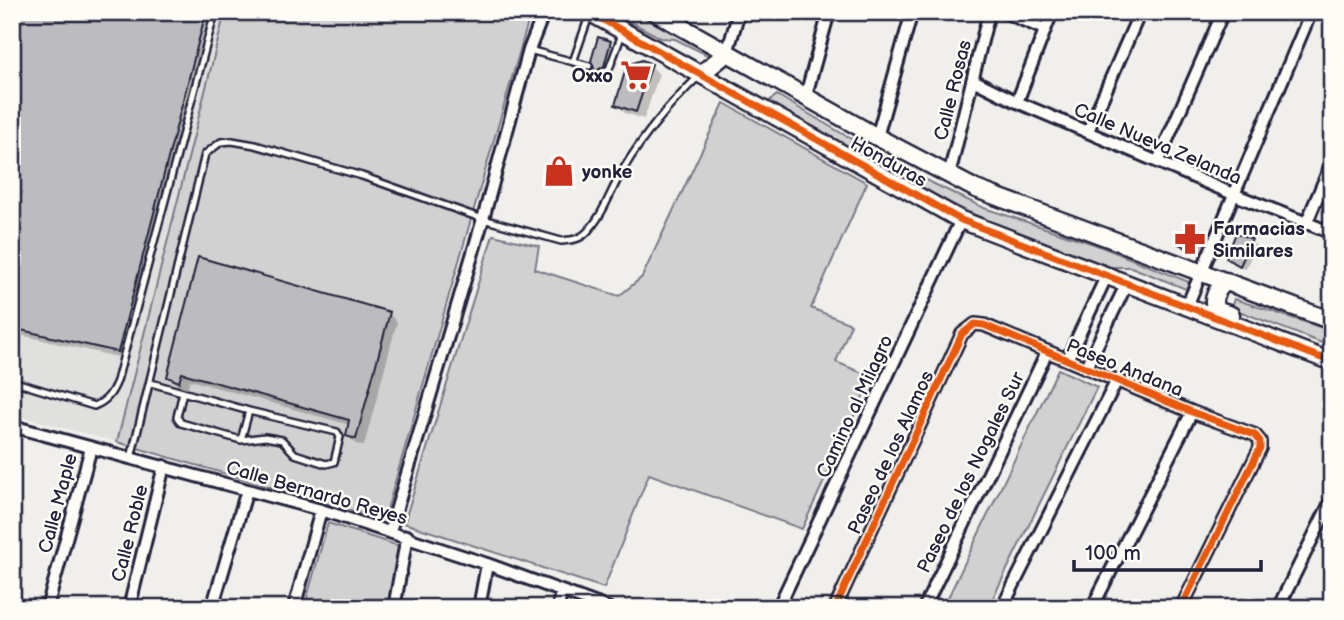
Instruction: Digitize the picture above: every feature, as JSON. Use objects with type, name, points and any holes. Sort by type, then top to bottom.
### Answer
[{"type":"street","points":[[390,531],[483,219],[529,50],[544,12]]},
{"type":"street","name":"Honduras","points":[[655,12],[877,137],[976,189],[1332,321]]},
{"type":"street","points":[[701,74],[727,53],[739,12]]},
{"type":"street","points":[[806,95],[829,12]]},
{"type":"street","points":[[877,137],[912,12]]},
{"type":"street","name":"Calle Rosas","points":[[949,175],[989,12]]},
{"type":"street","points":[[1004,12],[1044,29]]},
{"type":"street","points":[[1017,102],[1052,12]]},
{"type":"street","points":[[1088,131],[1140,12]]},
{"type":"street","points":[[1158,161],[1223,12]]},
{"type":"street","points":[[1187,306],[1311,12]]},
{"type":"street","name":"Honduras","points":[[590,13],[961,220],[1297,348]]},
{"type":"street","points":[[755,104],[773,79]]},
{"type":"street","name":"Calle Nueva Zelanda","points":[[973,80],[1017,102],[1306,225],[1332,233]]},
{"type":"street","points":[[1306,225],[1332,162]]},
{"type":"street","name":"Camino al Milagro","points":[[778,608],[961,220]]},
{"type":"street","points":[[1067,360],[1107,275]]},
{"type":"street","points":[[1226,281],[1213,298],[1216,310],[1273,331],[1297,348],[1332,362]]},
{"type":"street","points":[[1086,368],[1127,283]]},
{"type":"street","name":"Paseo de los Alamos","points":[[835,608],[962,334],[975,324],[984,325]]},
{"type":"street","name":"Paseo Andana","points":[[984,325],[1192,412],[1255,435],[1260,441],[1261,448],[1181,608]]},
{"type":"street","name":"Paseo de los Nogales Sur","points":[[924,608],[1047,352]]},
{"type":"street","points":[[1002,608],[1117,380]]},
{"type":"street","points":[[1092,608],[1192,412]]},
{"type":"street","name":"Calle Bernardo Reyes","points":[[12,426],[407,536],[608,608]]},
{"type":"street","name":"Calle Maple","points":[[47,608],[90,448]]},
{"type":"street","name":"Calle Roble","points":[[129,608],[164,467]]},
{"type":"street","points":[[212,608],[247,490]]},
{"type":"street","points":[[1278,608],[1332,499]]},
{"type":"street","points":[[294,608],[321,510]]},
{"type":"street","points":[[394,608],[407,536]]},
{"type":"street","points":[[479,608],[487,564]]},
{"type":"street","points":[[558,608],[561,593]]},
{"type":"lane","points":[[12,382],[94,406],[104,402],[112,393],[215,12]]},
{"type":"lane","points":[[573,62],[590,13]]},
{"type":"lane","points":[[602,72],[609,69],[624,32]]},
{"type":"lane","points":[[529,50],[589,66]]},
{"type":"lane","points":[[131,458],[205,154],[214,146],[232,141],[255,145],[362,176],[483,219],[561,241],[574,240],[585,235],[602,212],[623,170],[644,138],[701,74]]},
{"type":"lane","points":[[150,383],[337,432],[340,437],[335,459],[331,464],[326,464],[295,454],[282,440],[265,437],[241,440],[178,421],[183,392]]},
{"type":"lane","points":[[241,440],[249,411]]},
{"type":"shaded area","points":[[12,12],[225,12],[117,442],[12,414]]},
{"type":"shaded area","points":[[225,12],[531,12],[384,520],[117,442]]},
{"type":"shaded area","points":[[612,12],[633,12],[713,53],[711,57],[675,39],[661,38]]},
{"type":"shaded area","points":[[777,95],[897,166],[984,208],[1094,244],[1189,282],[1186,289],[1131,267],[1110,267],[1004,228],[907,184],[768,102]]},
{"type":"shaded area","points":[[724,103],[867,183],[811,308],[851,324],[836,362],[872,377],[802,529],[649,474],[604,588],[404,523],[493,235],[539,246],[535,269],[619,296],[642,277]]},
{"type":"shaded area","points":[[1234,299],[1332,331],[1332,347],[1231,308]]},
{"type":"shaded area","points":[[1058,369],[1097,387],[988,608],[943,608]]},
{"type":"shaded area","points":[[328,523],[402,547],[391,608],[304,608]]},
{"type":"building","points":[[12,12],[206,12],[118,352],[12,328]]},
{"type":"building","name":"Oxxo","points":[[598,37],[611,41],[604,66],[597,71],[599,80],[586,76],[588,71],[594,68],[591,61]]},
{"type":"building","points":[[642,60],[652,64],[636,112],[615,105],[627,65]]},
{"type":"building","name":"Farmacias Similares","points":[[1185,228],[1202,235],[1199,247],[1193,251],[1177,243]]},
{"type":"building","points":[[1236,233],[1252,239],[1240,266],[1226,258]]},
{"type":"building","points":[[198,257],[390,312],[356,439],[346,436],[349,420],[182,373],[179,382],[167,377]]},
{"type":"cycle path","points":[[589,12],[961,220],[1332,362]]},
{"type":"cycle path","points":[[835,608],[962,334],[975,324],[984,325],[1192,412],[1255,435],[1260,441],[1260,448],[1181,608]]},
{"type":"place","name":"Oxxo","points":[[636,75]]},
{"type":"place","name":"yonke","points":[[559,171]]},
{"type":"place","name":"Farmacias Similares","points":[[1190,239]]}]
